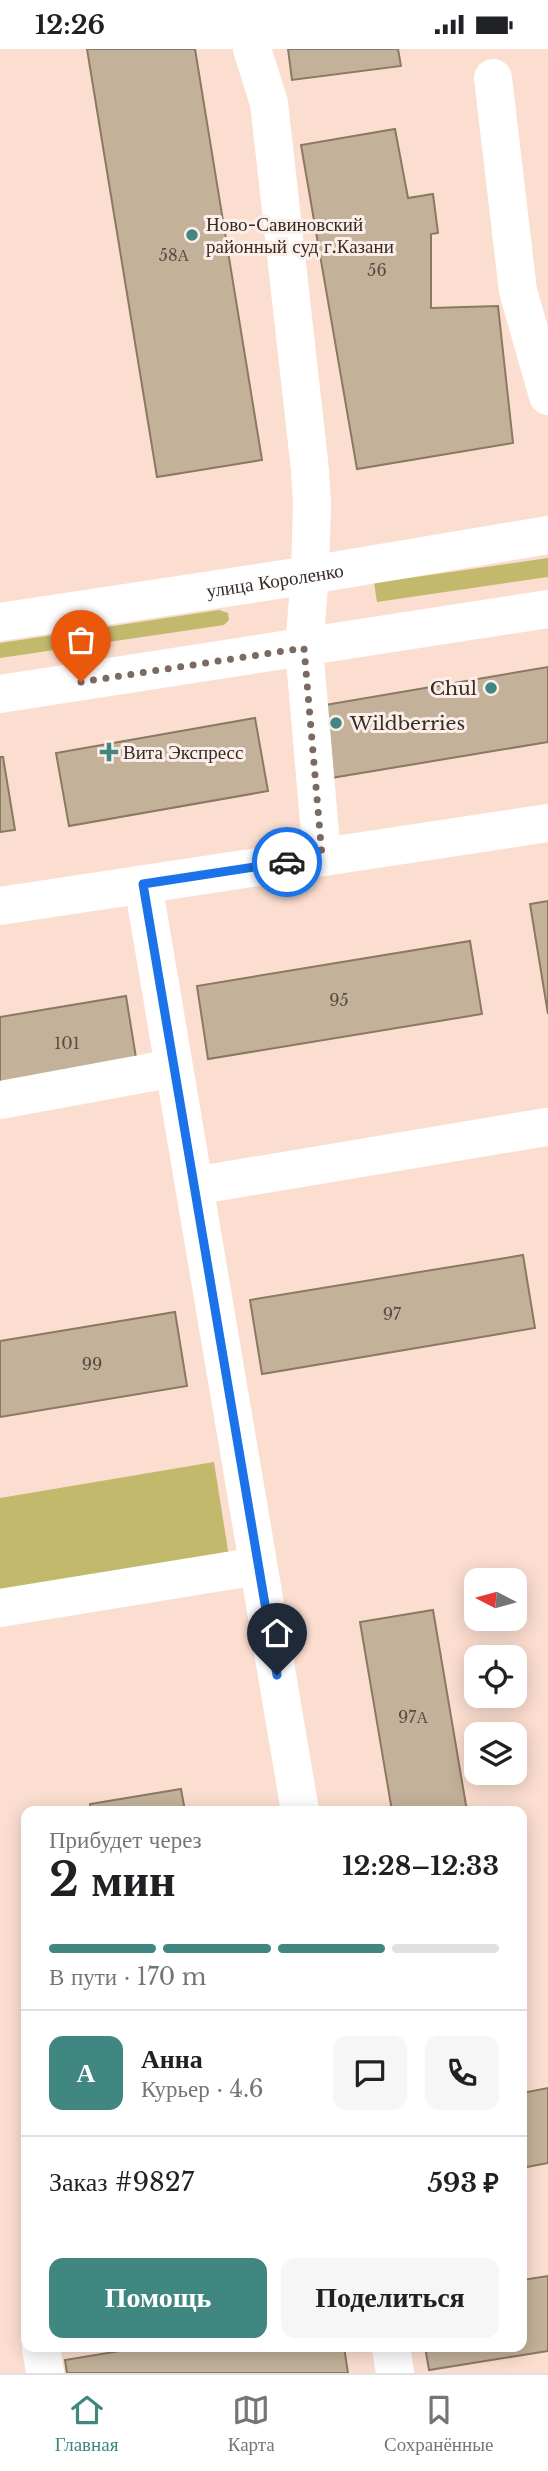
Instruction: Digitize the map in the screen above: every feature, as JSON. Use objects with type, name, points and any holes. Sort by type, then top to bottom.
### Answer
[{"type":"street","points":[[252,49],[269,103],[307,443],[312,503],[304,648],[322,856]]},
{"type":"street","points":[[493,78],[533,289],[548,396]]},
{"type":"street","name":"улица Короленко","points":[[0,622],[310,575],[548,535]]},
{"type":"street","points":[[0,694],[548,609]]},
{"type":"street","points":[[0,906],[548,823]]},
{"type":"street","points":[[143,884],[299,1806]]},
{"type":"street","points":[[0,1100],[174,1068]]},
{"type":"street","points":[[194,1186],[546,1127]]},
{"type":"street","points":[[0,1608],[258,1566]]},
{"type":"street","points":[[42,2352],[45,2373]]},
{"type":"street","points":[[392,2352],[396,2373]]},
{"type":"shaded area","points":[[548,558],[548,577],[377,602],[374,583]]},
{"type":"shaded area","points":[[219,610],[228,613],[229,620],[224,625],[0,658],[0,643]]},
{"type":"shaded area","points":[[214,1462],[230,1563],[0,1601],[0,1498]]},
{"type":"building","points":[[87,49],[195,49],[262,460],[157,477]]},
{"type":"building","points":[[288,49],[398,49],[401,66],[292,80]]},
{"type":"building","points":[[395,129],[408,198],[433,194],[438,233],[431,234],[431,308],[498,306],[513,443],[357,469],[301,145]]},
{"type":"building","points":[[548,667],[548,742],[331,778],[319,706]]},
{"type":"building","points":[[255,718],[268,791],[69,826],[56,753]]},
{"type":"building","points":[[0,757],[3,757],[15,830],[0,832]]},
{"type":"building","points":[[548,901],[548,1014],[530,904]]},
{"type":"building","points":[[470,941],[482,1014],[208,1059],[197,986]]},
{"type":"building","points":[[126,996],[138,1070],[0,1092],[0,1017]]},
{"type":"building","points":[[523,1255],[535,1328],[262,1374],[250,1300]]},
{"type":"building","points":[[175,1312],[187,1386],[0,1417],[0,1341]]},
{"type":"building","points":[[433,1610],[466,1806],[391,1806],[360,1622]]},
{"type":"building","points":[[181,1789],[184,1806],[90,1806]]},
{"type":"building","points":[[548,2088],[548,2163],[527,2167],[527,2092]]},
{"type":"building","points":[[548,2276],[548,2351],[429,2370],[426,2352],[527,2352],[527,2279]]},
{"type":"building","points":[[114,2352],[345,2352],[348,2373],[67,2373],[65,2360]]},
{"type":"way so far","points":[[81,682],[304,648],[322,856],[287,862]]},
{"type":"place","name":"Ново-Савиновский районный суд г.Казани","points":[[192,235]]},
{"type":"place","name":"Chul","points":[[491,688]]},
{"type":"place","name":"Wildberries","points":[[336,723]]},
{"type":"place","name":"Вита Экспресс","points":[[109,752]]},
{"type":"route","points":[[277,1675],[143,884],[287,862]]}]
